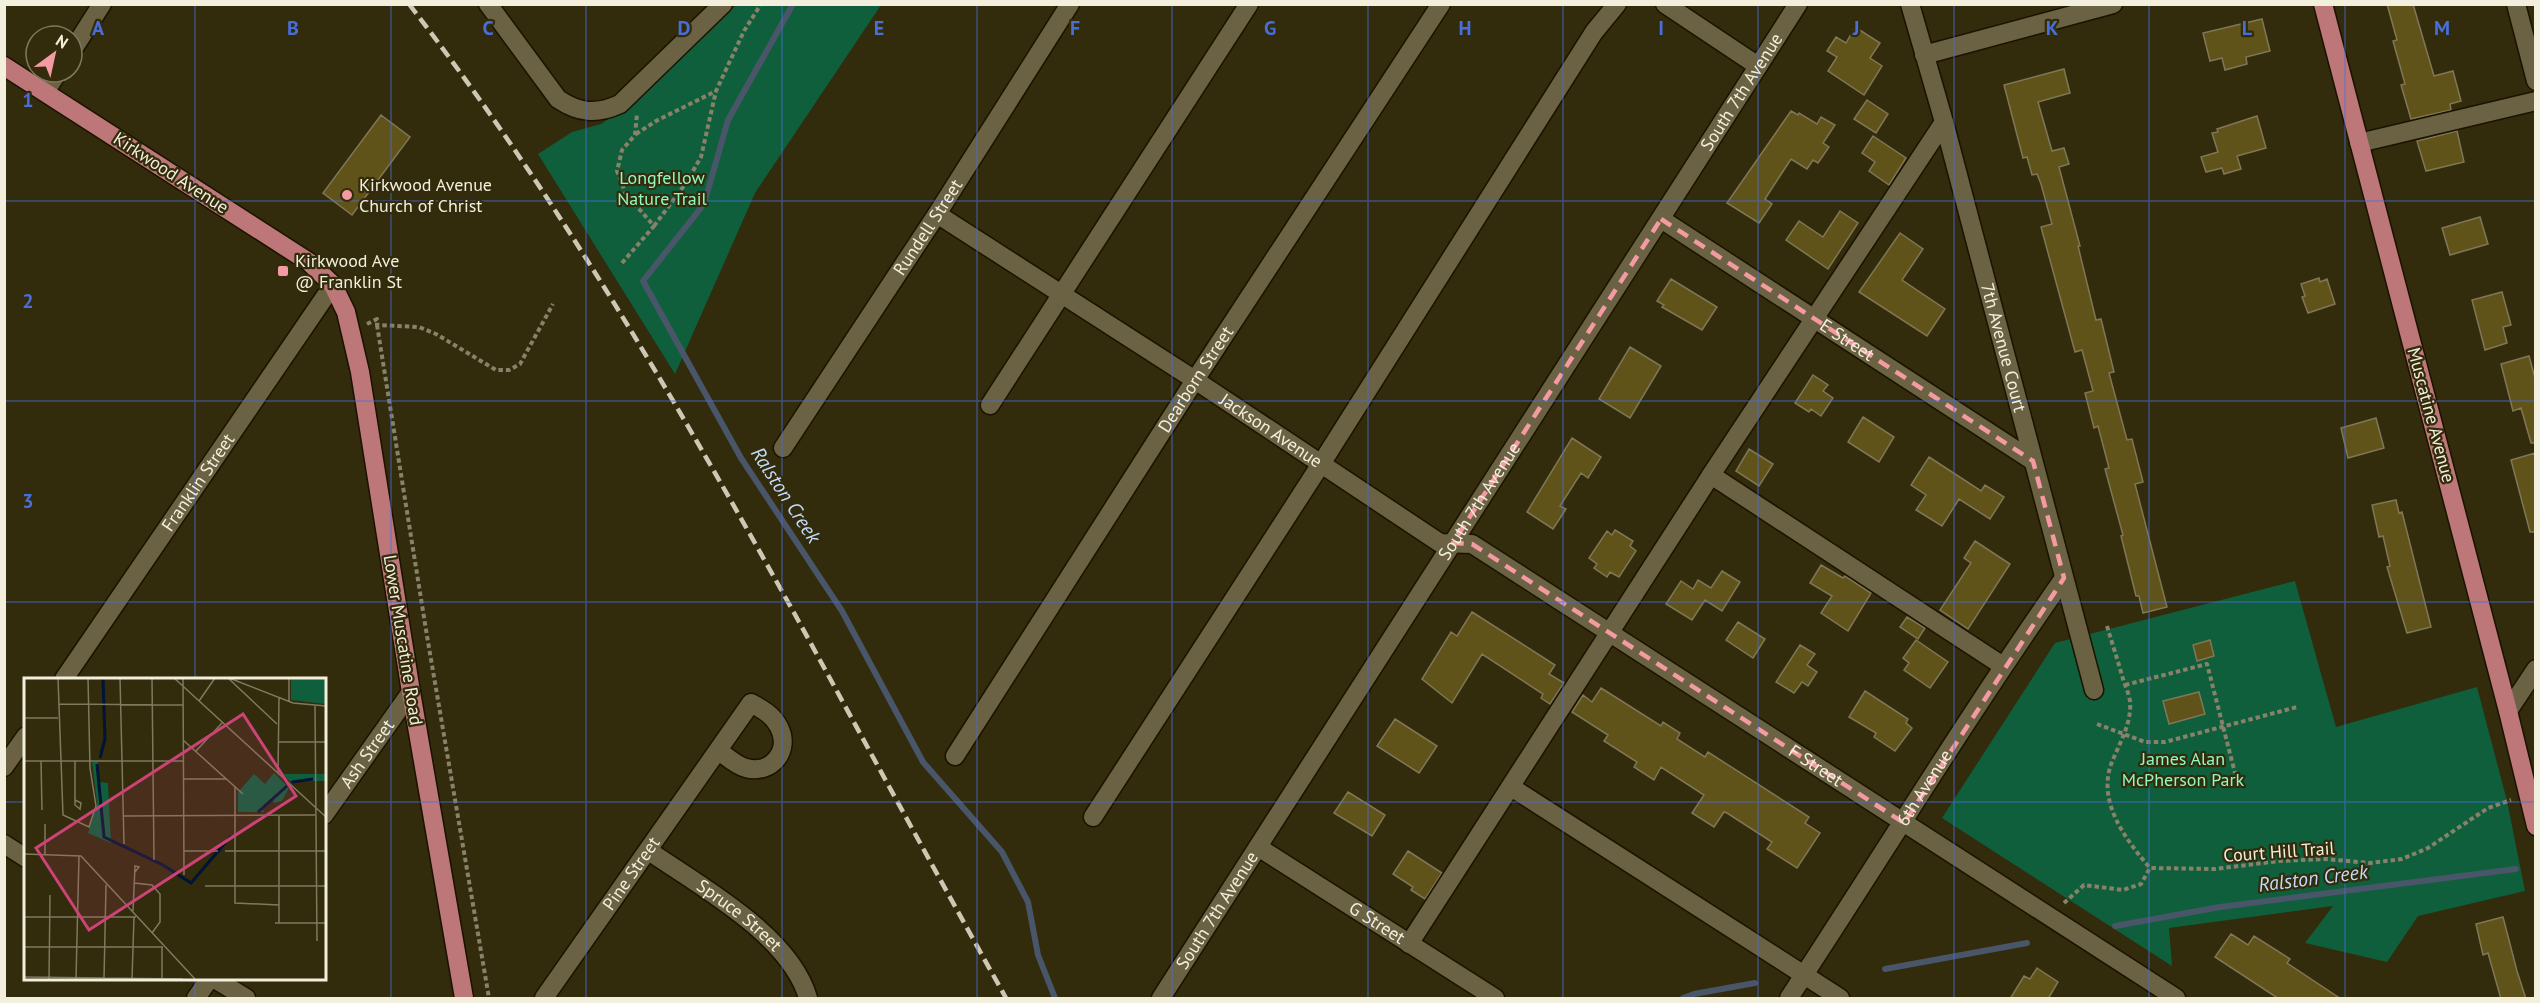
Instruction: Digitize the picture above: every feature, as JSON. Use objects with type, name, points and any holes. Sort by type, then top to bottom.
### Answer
[{"type":"main road","name":"Muscatine Avenue","points":[[2323,4],[2508,711],[2535,826]]},
{"type":"main road","name":"Kirkwood Avenue","points":[[4,66],[309,262],[333,285]]},
{"type":"main road","name":"Lower Muscatine Road","points":[[333,285],[346,312],[360,372],[411,692],[464,999]]},
{"type":"street","points":[[84,32],[102,4]]},
{"type":"street","points":[[488,4],[558,99],[572,108],[588,112],[604,111],[620,104],[723,4]]},
{"type":"street","name":"Rundell Street","points":[[783,448],[937,214],[1070,4]]},
{"type":"street","points":[[990,405],[1250,4]]},
{"type":"street","name":"Dearborn Street","points":[[955,756],[1195,380],[1441,4]]},
{"type":"street","points":[[1093,817],[1321,464],[1588,41],[1617,4]]},
{"type":"street","points":[[1665,4],[1758,66]]},
{"type":"street","name":"South 7th Avenue","points":[[1161,999],[1798,4]]},
{"type":"street","name":"7th Avenue Court","points":[[1910,4],[1944,122],[2094,690]]},
{"type":"street","points":[[1924,55],[2113,4]]},
{"type":"street","points":[[2516,4],[2535,81]]},
{"type":"street","points":[[45,92],[50,84]]},
{"type":"street","points":[[2359,143],[2535,101]]},
{"type":"street","points":[[1409,944],[1712,475],[1944,122]]},
{"type":"street","name":"Jackson Avenue","points":[[937,214],[1195,380],[1440,543],[1453,543]]},
{"type":"street","name":"E Street","points":[[1660,219],[2032,461]]},
{"type":"street","name":"Franklin Street","points":[[65,678],[333,285]]},
{"type":"street","points":[[1712,475],[2003,666]]},
{"type":"street","name":"F Street","points":[[1453,543],[1472,544],[2176,999]]},
{"type":"street","name":"6th Avenue","points":[[1789,999],[2003,666],[2064,578]]},
{"type":"street","points":[[2508,711],[2535,669]]},
{"type":"street","name":"Ash Street","points":[[326,812],[411,692]]},
{"type":"street","points":[[4,767],[24,739]]},
{"type":"street","name":"Pine Street","points":[[544,999],[718,751]]},
{"type":"street","points":[[1511,787],[1840,999]]},
{"type":"street","points":[[4,844],[24,857]]},
{"type":"street","name":"G Street","points":[[1258,847],[1495,999]]},
{"type":"street","name":"Spruce Street","points":[[649,851],[764,932],[792,966],[808,999]]},
{"type":"street","points":[[196,999],[211,979]]},
{"type":"street","points":[[214,979],[246,999]]},
{"type":"path","points":[[622,263],[654,226],[686,183],[700,157],[716,91],[744,31],[761,4]]},
{"type":"path","points":[[635,135],[641,84]]},
{"type":"path","points":[[654,226],[626,194],[617,171],[622,150],[635,135],[656,121],[716,91]]},
{"type":"path","points":[[377,325],[419,327],[436,334],[496,370],[509,370],[520,364],[553,304]]},
{"type":"path","points":[[359,327],[377,319],[426,636],[489,999]]},
{"type":"path","points":[[2061,905],[2084,885],[2123,890],[2141,884],[2150,868],[2131,846],[2117,821],[2108,797],[2106,783],[2112,762],[2126,735],[2130,701],[2107,626]]},
{"type":"path","points":[[2125,685],[2207,664],[2235,772]]},
{"type":"path","points":[[2097,724],[2145,742],[2165,742],[2297,707]]},
{"type":"path","name":"Court Hill Trail","points":[[2150,868],[2215,870],[2279,861],[2325,859],[2370,863],[2402,859],[2428,848],[2488,808],[2527,795]]},
{"type":"highlighted area","points":[[1661,219],[2033,461],[2064,578],[1904,823],[1472,544],[1453,543]]},
{"type":"green space","name":"Longfellow Nature Trail","points":[[736,5],[881,5],[755,193],[675,374],[538,154],[572,132],[601,124],[628,106]]},
{"type":"green space","name":"James Alan McPherson Park","points":[[2295,581],[2336,727],[2477,687],[2507,801],[2525,891],[2418,916],[2387,962],[2305,943],[2333,906],[2169,928],[2172,966],[1942,818],[2055,643]]},
{"type":"building","points":[[2387,4],[2413,4],[2434,76],[2453,71],[2461,101],[2450,104],[2451,110],[2411,119],[2401,85],[2405,84],[2393,41],[2397,40]]},
{"type":"building","points":[[2262,19],[2270,51],[2246,57],[2247,64],[2225,70],[2222,58],[2210,61],[2203,33]]},
{"type":"building","points":[[1855,27],[1880,43],[1870,58],[1882,66],[1864,95],[1828,71],[1837,57],[1827,51],[1836,37],[1846,43]]},
{"type":"building","points":[[2064,69],[2070,93],[2038,102],[2052,151],[2064,148],[2069,164],[2059,167],[2080,246],[2078,246],[2096,320],[2101,319],[2114,372],[2109,373],[2127,440],[2132,439],[2143,482],[2135,484],[2167,607],[2143,613],[2139,596],[2136,596],[2121,536],[2123,535],[2105,469],[2109,468],[2098,426],[2094,428],[2085,393],[2093,391],[2082,350],[2075,352],[2041,227],[2052,224],[2037,174],[2032,175],[2027,157],[2023,158],[2004,85]]},
{"type":"building","points":[[1867,100],[1888,114],[1876,133],[1854,119]]},
{"type":"building","points":[[1791,111],[1817,124],[1821,117],[1835,125],[1823,143],[1829,147],[1818,163],[1813,160],[1807,169],[1791,159],[1765,199],[1772,204],[1759,223],[1727,203]]},
{"type":"building","points":[[381,115],[410,137],[352,215],[323,193]]},
{"type":"building","points":[[2257,116],[2266,148],[2237,156],[2241,169],[2224,174],[2222,168],[2206,172],[2201,157],[2218,152],[2212,133],[2218,132],[2217,129]]},
{"type":"building","points":[[2457,131],[2464,162],[2426,171],[2417,141]]},
{"type":"building","points":[[1873,136],[1906,158],[1889,185],[1869,171],[1875,162],[1862,153]]},
{"type":"building","points":[[1840,211],[1858,223],[1828,269],[1786,240],[1799,221],[1823,237]]},
{"type":"building","points":[[2480,217],[2488,244],[2450,255],[2442,228]]},
{"type":"building","points":[[1900,233],[1923,249],[1902,280],[1945,309],[1927,336],[1859,292]]},
{"type":"building","points":[[2319,278],[2320,282],[2327,279],[2335,304],[2308,313],[2302,297],[2305,296],[2301,284]]},
{"type":"building","points":[[1671,279],[1717,307],[1702,330],[1662,307],[1664,305],[1657,301]]},
{"type":"building","points":[[2502,292],[2511,325],[2503,327],[2507,343],[2485,350],[2472,300]]},
{"type":"building","points":[[1630,347],[1661,366],[1630,418],[1599,399]]},
{"type":"building","points":[[2529,356],[2535,378],[2535,443],[2531,443],[2521,408],[2513,411],[2501,364]]},
{"type":"building","points":[[1813,375],[1828,385],[1823,391],[1833,398],[1821,416],[1795,403]]},
{"type":"building","points":[[1863,417],[1894,437],[1879,462],[1848,442]]},
{"type":"building","points":[[2376,418],[2384,448],[2348,458],[2341,428]]},
{"type":"building","points":[[1572,438],[1601,457],[1588,478],[1581,473],[1560,506],[1566,509],[1553,529],[1527,512]]},
{"type":"building","points":[[1749,449],[1773,464],[1759,486],[1736,471]]},
{"type":"building","points":[[2535,453],[2535,532],[2530,532],[2511,460]]},
{"type":"building","points":[[1929,457],[1981,491],[1985,485],[2004,497],[1990,519],[1959,499],[1942,526],[1916,510],[1926,495],[1911,485]]},
{"type":"building","points":[[2396,500],[2399,513],[2402,512],[2431,627],[2407,633],[2387,567],[2390,566],[2383,536],[2379,537],[2372,505]]},
{"type":"building","points":[[1615,530],[1633,541],[1630,546],[1636,551],[1619,577],[1610,572],[1607,577],[1594,568],[1597,564],[1589,558],[1607,531],[1612,535]]},
{"type":"building","points":[[1975,541],[2010,564],[1968,629],[1940,610],[1971,563],[1964,558]]},
{"type":"building","points":[[1821,565],[1843,578],[1845,576],[1871,593],[1848,631],[1821,613],[1832,596],[1810,583]]},
{"type":"building","points":[[1722,571],[1740,582],[1722,611],[1705,600],[1692,620],[1666,604],[1681,581],[1693,589],[1698,580],[1711,588]]},
{"type":"building","points":[[1472,612],[1555,665],[1549,674],[1564,683],[1550,704],[1541,698],[1543,694],[1482,654],[1452,703],[1422,679],[1451,632],[1457,636]]},
{"type":"building","points":[[1907,617],[1925,628],[1918,639],[1900,627]]},
{"type":"building","points":[[1738,622],[1765,639],[1753,658],[1726,640]]},
{"type":"building","points":[[1916,640],[1948,662],[1930,688],[1904,670],[1909,663],[1903,658]]},
{"type":"building","points":[[2210,640],[2214,656],[2197,661],[2193,645]]},
{"type":"building","points":[[1800,645],[1815,654],[1807,665],[1817,672],[1808,686],[1802,682],[1794,693],[1776,682]]},
{"type":"building","points":[[1601,688],[1661,726],[1663,722],[1680,733],[1677,739],[1705,757],[1708,752],[1809,817],[1805,823],[1820,833],[1797,868],[1767,849],[1772,842],[1727,813],[1724,812],[1714,827],[1692,813],[1704,795],[1661,767],[1654,780],[1634,767],[1637,762],[1604,741],[1608,735],[1572,712],[1583,695],[1592,702]]},
{"type":"building","points":[[1865,691],[1908,719],[1906,723],[1912,728],[1895,751],[1874,737],[1876,733],[1849,717]]},
{"type":"building","points":[[2199,692],[2205,714],[2169,724],[2163,701]]},
{"type":"building","points":[[1395,719],[1437,746],[1419,773],[1377,746]]},
{"type":"building","points":[[1348,792],[1385,815],[1372,836],[1334,813]]},
{"type":"building","points":[[1408,851],[1442,873],[1425,899],[1411,890],[1413,887],[1393,874]]},
{"type":"building","points":[[2503,917],[2526,999],[2501,999],[2488,953],[2483,955],[2476,924]]},
{"type":"building","points":[[2231,934],[2248,945],[2254,936],[2290,959],[2287,963],[2341,999],[2279,999],[2215,957]]},
{"type":"building","points":[[2037,968],[2058,982],[2048,999],[2010,999],[2024,976],[2030,979]]},
{"type":"waterway","name":"Ralston Creek","points":[[793,4],[728,120],[704,204],[643,281],[741,458],[842,611],[923,762],[1002,852],[1028,902],[1038,955],[1055,998]]},
{"type":"waterway","name":"Ralston Creek","points":[[2115,926],[2220,907],[2516,869]]},
{"type":"waterway","name":"Ralston Creek","points":[[1885,969],[2027,943]]},
{"type":"waterway","name":"Ralston Creek","points":[[1683,998],[1755,983]]},
{"type":"railway","points":[[409,4],[464,77],[516,152],[615,305],[662,383],[798,620],[1006,998]]},
{"type":"place","name":"Kirkwood Avenue Church of Christ","points":[[347,195]]},
{"type":"place","name":"Kirkwood Ave @ Franklin St","points":[[283,271]]}]
